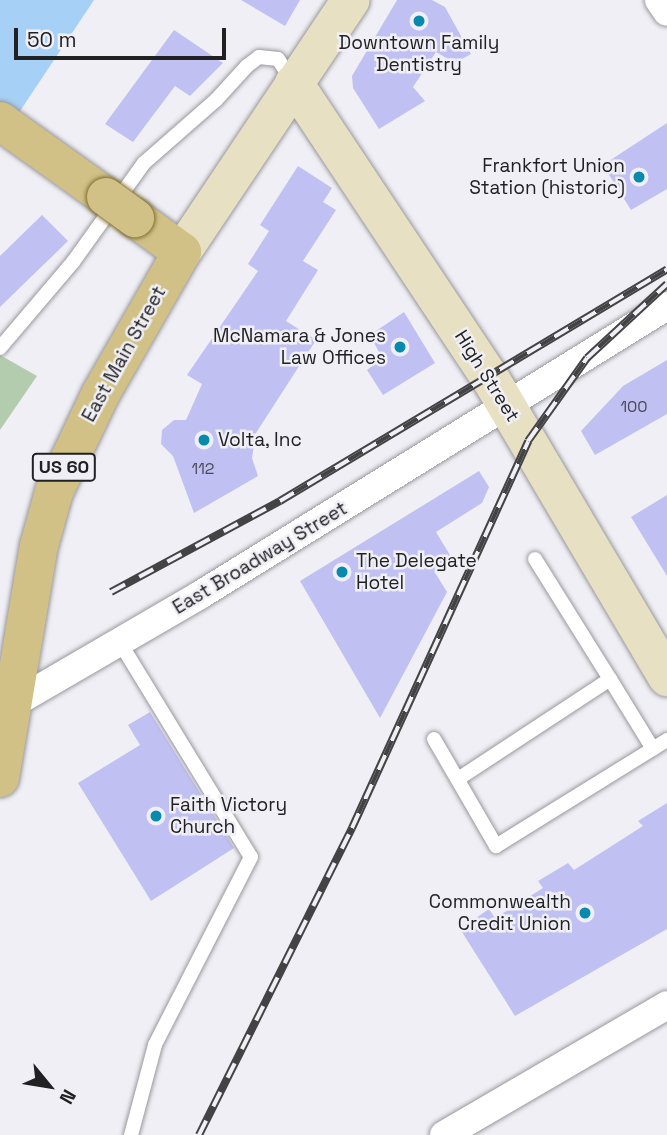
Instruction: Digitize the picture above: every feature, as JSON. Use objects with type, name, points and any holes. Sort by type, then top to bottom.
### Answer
[{"type":"main road","name":"East Main Street","points":[[0,778],[39,546],[54,492],[100,395],[182,252],[351,0]]},
{"type":"main road","name":"High Street","points":[[294,83],[369,189],[661,653]]},
{"type":"main road","points":[[0,121],[182,252]]},
{"type":"street","points":[[659,0],[667,12]]},
{"type":"street","name":"East Broadway Street","points":[[11,705],[506,407],[667,306]]},
{"type":"street","points":[[444,1135],[667,1005]]},
{"type":"lane","points":[[0,348],[73,262],[144,163],[216,100],[247,65],[259,57],[278,59],[294,83]]},
{"type":"lane","points":[[535,559],[653,749]]},
{"type":"lane","points":[[119,641],[251,857],[155,1045],[131,1135]]},
{"type":"lane","points":[[458,779],[610,679]]},
{"type":"lane","points":[[435,738],[496,846],[667,740]]},
{"type":"green space","points":[[0,355],[37,376],[0,430]]},
{"type":"water","points":[[0,0],[94,0],[0,141]]},
{"type":"building","points":[[241,0],[300,0],[285,26]]},
{"type":"building","points":[[397,0],[432,0],[445,7],[471,54],[455,63],[436,52],[413,87],[425,101],[379,129],[353,88],[352,76]]},
{"type":"building","points":[[174,30],[223,63],[190,96],[175,86],[133,142],[105,124]]},
{"type":"building","name":"Frankfort Union Station (historic)","points":[[667,123],[667,189],[631,210],[603,165]]},
{"type":"building","points":[[298,166],[332,188],[323,202],[336,210],[303,261],[318,270],[286,321],[316,340],[256,433],[252,458],[258,476],[194,513],[173,456],[161,444],[162,430],[174,420],[186,420],[202,384],[187,375],[258,271],[248,264],[269,231],[260,225]]},
{"type":"building","points":[[42,215],[68,241],[0,307],[0,256]]},
{"type":"building","name":"McNamara & Jones Law Offices","points":[[404,312],[435,363],[383,395],[367,370],[382,358],[370,335]]},
{"type":"building","points":[[667,360],[667,414],[595,455],[581,431],[623,386]]},
{"type":"building","points":[[479,471],[489,487],[482,503],[436,532],[453,560],[434,571],[447,592],[380,718],[300,581]]},
{"type":"building","points":[[667,495],[667,576],[631,517]]},
{"type":"building","name":"Faith Victory Church","points":[[150,712],[234,848],[151,901],[78,783],[140,745],[128,725]]},
{"type":"building","name":"Commonwealth Credit Union","points":[[667,803],[667,929],[515,1016],[460,929],[489,909],[495,918],[543,888],[538,881],[568,863],[574,870],[643,826],[638,821]]},
{"type":"railway","points":[[111,592],[280,501],[667,269]]},
{"type":"railway","points":[[199,1135],[352,828],[528,441],[587,358],[667,284]]},
{"type":"place","name":"Downtown Family Dentistry","points":[[419,21]]},
{"type":"place","name":"Frankfort Union Station (historic)","points":[[639,177]]},
{"type":"place","name":"McNamara & Jones Law Offices","points":[[400,347]]},
{"type":"place","name":"Volta, Inc","points":[[204,440]]},
{"type":"place","name":"The Delegate Hotel","points":[[342,572]]},
{"type":"place","name":"Faith Victory Church","points":[[156,816]]},
{"type":"place","name":"Commonwealth Credit Union","points":[[585,913]]}]
